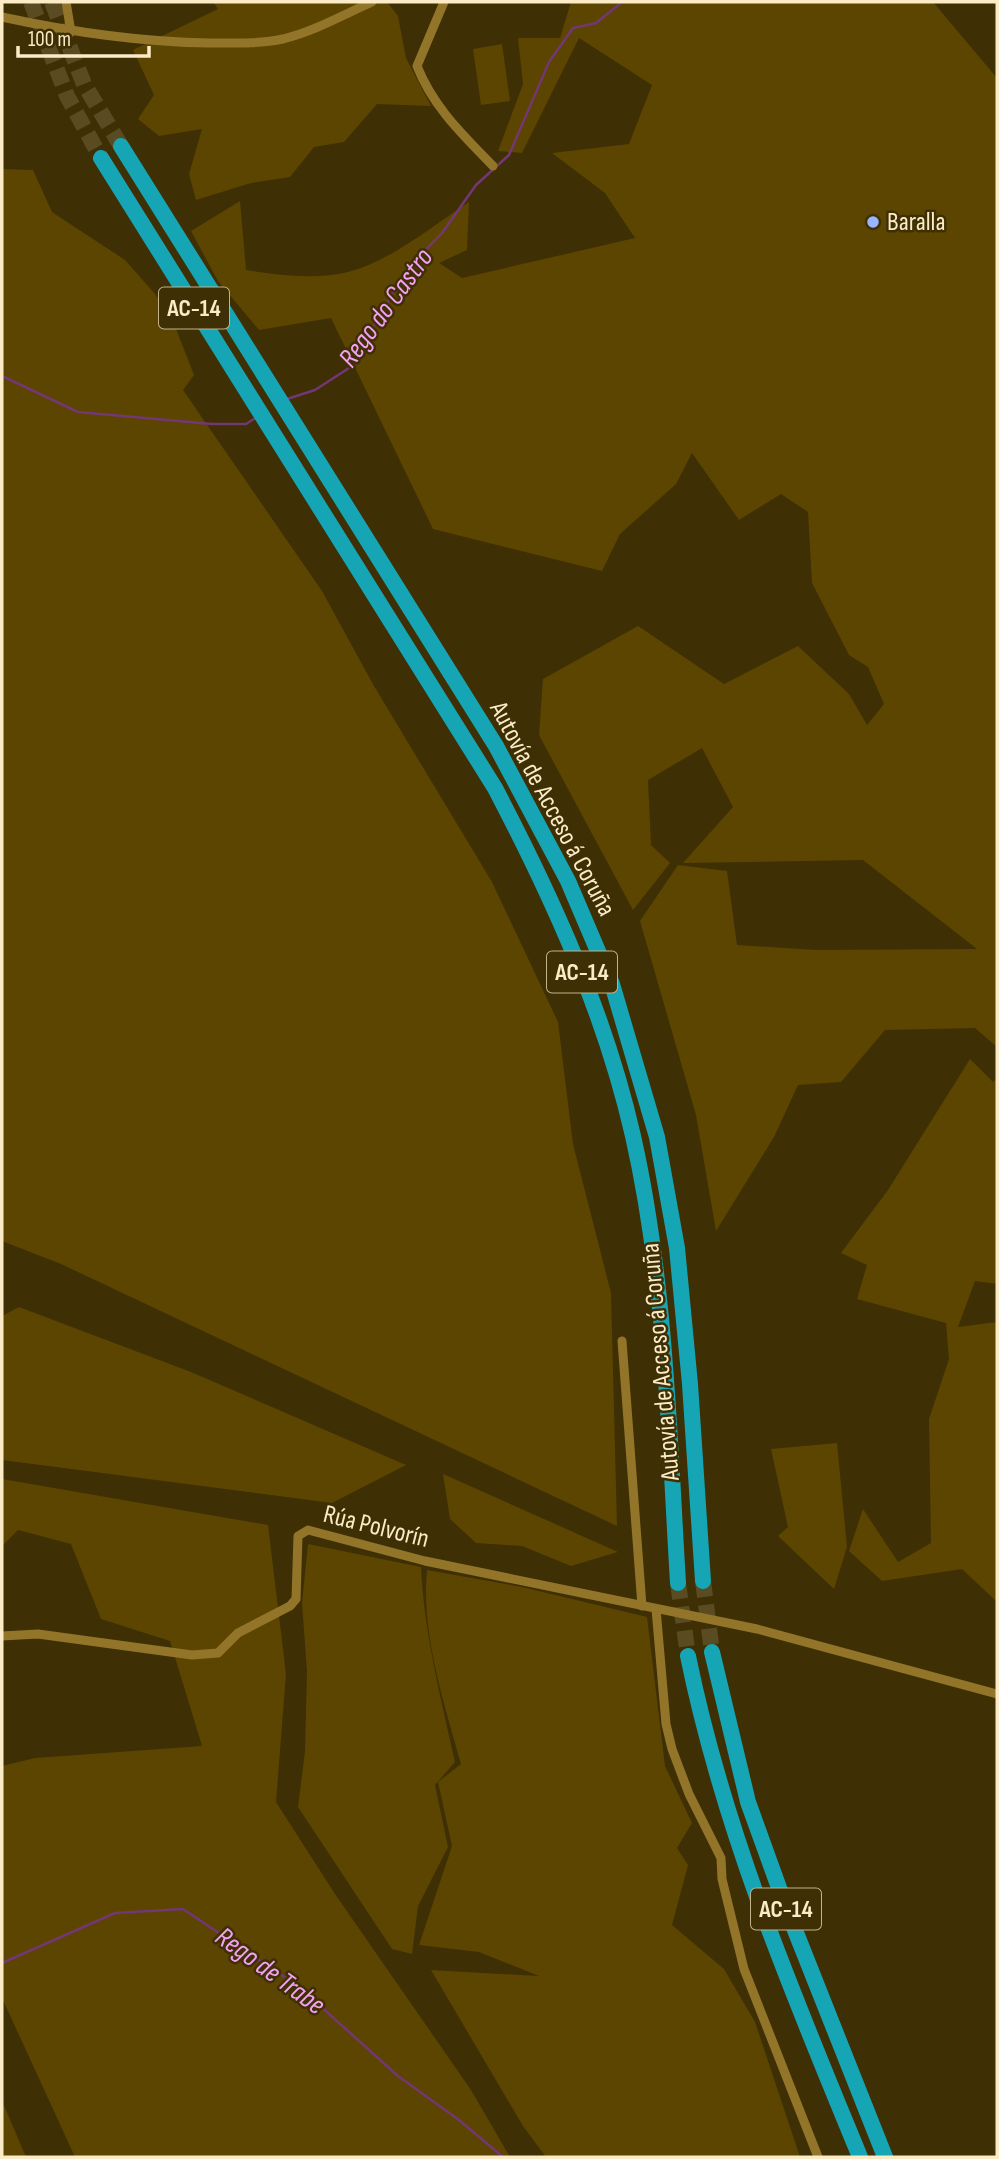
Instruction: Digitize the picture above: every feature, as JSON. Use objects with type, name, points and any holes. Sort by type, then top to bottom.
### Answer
[{"type":"highway","name":"Autovía de Acceso á Coruña","points":[[121,146],[496,746],[568,881],[612,984],[657,1137],[677,1248],[690,1384],[703,1581]]},
{"type":"highway","name":"Autovía de Acceso á Coruña","points":[[101,158],[495,788],[542,879],[590,991],[632,1136],[653,1257],[666,1382],[678,1583]]},
{"type":"highway","name":"AC-14","points":[[712,1652],[748,1802],[787,1910],[885,2157]]},
{"type":"highway","name":"AC-14","points":[[688,1656],[703,1728],[740,1856],[860,2157]]},
{"type":"street","points":[[66,2],[71,32]]},
{"type":"street","points":[[2,17],[71,32],[127,40],[193,43],[280,40],[306,33],[372,2]]},
{"type":"street","points":[[444,2],[417,66],[425,86],[445,116],[493,166]]},
{"type":"street","points":[[622,1341],[650,1608],[672,1749],[689,1794],[721,1858],[722,1879],[744,1969],[818,2157]]},
{"type":"street","name":"Rúa Polvorín","points":[[2,1636],[38,1634],[192,1655],[218,1653],[238,1633],[290,1606],[296,1599],[298,1536],[308,1530],[425,1561],[650,1608]]},
{"type":"street","points":[[650,1608],[757,1629],[997,1694]]},
{"type":"shaded area","points":[[213,2],[387,2],[398,16],[406,58],[431,106],[377,104],[344,142],[314,147],[290,177],[251,183],[196,200],[189,174],[202,129],[159,136],[138,119],[154,95],[133,50],[218,9]]},
{"type":"shaded area","points":[[571,2],[933,2],[997,78],[997,1047],[975,1028],[885,1030],[841,1082],[798,1085],[774,1137],[716,1231],[696,1115],[640,921],[678,865],[727,871],[737,945],[816,950],[977,949],[863,860],[683,863],[733,807],[702,748],[648,780],[651,845],[670,863],[633,910],[539,735],[543,679],[638,626],[724,684],[798,646],[849,694],[867,725],[884,704],[868,667],[849,655],[812,583],[808,512],[781,494],[739,520],[692,453],[676,484],[620,534],[602,571],[433,529],[331,318],[259,330],[218,281],[191,231],[240,201],[246,270],[310,276],[348,272],[380,260],[469,202],[467,250],[439,263],[462,278],[635,238],[605,193],[552,153],[629,144],[652,85],[579,38],[522,153],[498,151],[523,84],[518,38],[560,38]]},
{"type":"shaded area","points":[[502,44],[510,101],[481,105],[473,49]]},
{"type":"shaded area","points":[[2,169],[33,170],[52,212],[125,260],[156,295],[176,329],[194,375],[183,390],[322,591],[374,686],[492,882],[558,1022],[573,1144],[611,1293],[617,1526],[61,1264],[2,1241]]},
{"type":"shaded area","points":[[970,1059],[993,1082],[997,1078],[997,1284],[975,1281],[958,1327],[997,1322],[997,1602],[962,1569],[882,1581],[849,1551],[863,1509],[898,1562],[931,1543],[929,1419],[949,1359],[946,1323],[857,1299],[867,1265],[841,1253],[888,1190]]},
{"type":"shaded area","points":[[19,1307],[191,1372],[406,1465],[332,1503],[2,1460],[2,1316]]},
{"type":"shaded area","points":[[837,1443],[847,1547],[834,1589],[778,1536],[788,1527],[771,1449]]},
{"type":"shaded area","points":[[443,1474],[618,1552],[571,1566],[522,1546],[476,1543],[450,1519]]},
{"type":"shaded area","points":[[2,1479],[268,1525],[286,1674],[276,1802],[335,1894],[471,2090],[510,2157],[75,2157],[2,1998],[2,1766],[35,1758],[202,1746],[170,1641],[101,1619],[71,1544],[18,1530],[2,1546]]},
{"type":"shaded area","points":[[308,1544],[421,1567],[429,1641],[455,1762],[435,1785],[448,1847],[418,1906],[412,1954],[392,1949],[298,1807],[305,1751],[307,1672],[302,1603]]},
{"type":"shaded area","points":[[427,1570],[522,1587],[647,1617],[665,1766],[692,1823],[677,1848],[688,1865],[672,1925],[724,1969],[755,2022],[800,2157],[546,2157],[523,2126],[431,1970],[539,1976],[479,1952],[419,1945],[452,1846],[438,1782],[461,1764],[435,1668],[427,1619]]},
{"type":"shaded area","points":[[2,2101],[26,2157],[2,2157]]},
{"type":"waterway","name":"Rego do Castro","points":[[287,399],[315,390],[349,368],[407,269],[442,233],[476,185],[509,155],[549,62],[573,28],[596,23],[622,2]]},
{"type":"waterway","name":"Rego do Castro","points":[[2,376],[78,412],[212,424],[246,424],[257,417]]},
{"type":"waterway","name":"Rego de Trabe","points":[[2,1963],[115,1913],[183,1909],[298,1986],[398,2076],[459,2120],[503,2157]]},
{"type":"tunnel","points":[[31,2],[67,96],[101,158]]},
{"type":"tunnel","points":[[52,2],[84,84],[121,146]]},
{"type":"tunnel","points":[[703,1581],[712,1652]]},
{"type":"tunnel","points":[[678,1583],[688,1656]]},
{"type":"place","name":"Baralla","points":[[873,222]]}]
